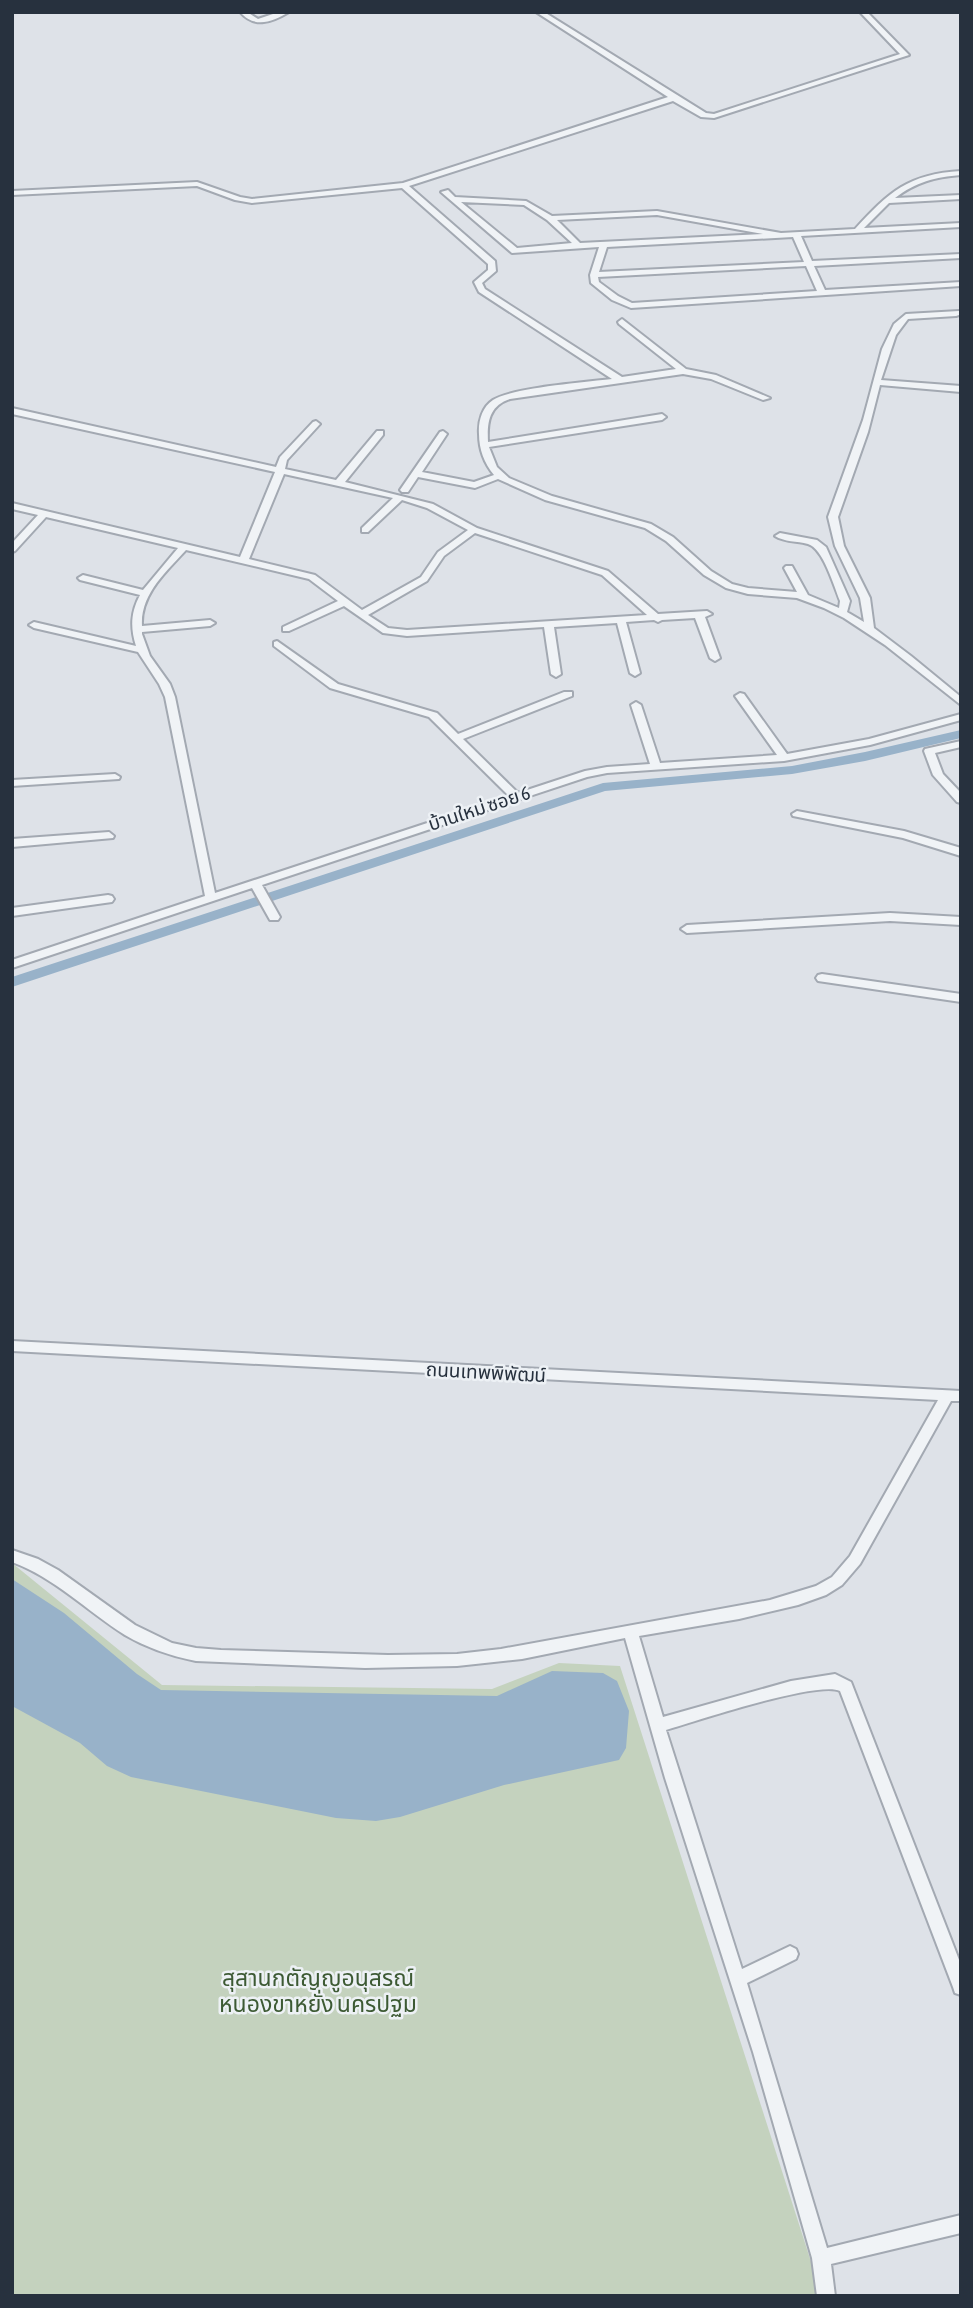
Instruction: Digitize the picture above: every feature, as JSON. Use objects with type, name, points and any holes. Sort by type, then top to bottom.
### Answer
[{"type":"street","points":[[243,12],[250,20],[257,22],[286,12]]},
{"type":"street","points":[[538,12],[674,98],[705,115],[714,116],[905,55],[863,12]]},
{"type":"street","points":[[12,193],[197,184],[209,186],[228,197],[252,201],[404,185],[674,98]]},
{"type":"street","points":[[858,230],[885,201],[927,175],[961,173]]},
{"type":"street","points":[[404,185],[492,263],[492,271],[478,282],[482,290],[620,380]]},
{"type":"street","points":[[445,192],[515,251],[578,245],[961,225]]},
{"type":"street","points":[[885,201],[961,197]]},
{"type":"street","points":[[453,199],[526,203],[550,218],[578,245]]},
{"type":"street","points":[[550,218],[657,213],[778,234]]},
{"type":"street","points":[[796,234],[822,293]]},
{"type":"street","points":[[604,245],[594,275],[595,284],[631,306],[961,284]]},
{"type":"street","points":[[594,275],[961,256]]},
{"type":"street","points":[[869,632],[867,598],[834,531],[833,517],[886,349],[900,320],[911,316],[956,313]]},
{"type":"street","points":[[622,322],[683,371]]},
{"type":"street","points":[[766,398],[713,377],[683,371],[516,395],[499,400],[488,411],[484,424],[487,460],[499,476],[532,493],[633,520],[660,531],[727,585],[743,590],[804,597],[842,615],[869,632],[961,702]]},
{"type":"street","points":[[877,382],[961,389]]},
{"type":"street","points":[[12,411],[339,484],[402,494],[474,530],[605,573],[658,619]]},
{"type":"street","points":[[485,445],[662,417]]},
{"type":"street","points":[[243,561],[286,453],[316,424]]},
{"type":"street","points":[[339,484],[380,433]]},
{"type":"street","points":[[365,530],[402,494],[443,434]]},
{"type":"street","points":[[417,474],[475,485],[499,476]]},
{"type":"street","points":[[12,506],[312,577],[386,631],[407,633],[549,626],[703,615],[715,658]]},
{"type":"street","points":[[12,549],[46,513]]},
{"type":"street","points":[[362,614],[424,579],[440,554],[474,530]]},
{"type":"street","points":[[780,537],[814,542],[823,549],[845,601],[842,615]]},
{"type":"street","points":[[184,547],[143,593],[136,611],[137,629],[142,650],[168,689],[210,897]]},
{"type":"street","points":[[789,568],[804,597]]},
{"type":"street","points":[[83,578],[143,593]]},
{"type":"street","points":[[285,629],[344,602]]},
{"type":"street","points":[[621,621],[635,673]]},
{"type":"street","points":[[137,629],[210,623]]},
{"type":"street","points":[[34,625],[142,650]]},
{"type":"street","points":[[549,626],[556,674]]},
{"type":"street","points":[[278,644],[334,686],[426,712],[457,738],[515,796]]},
{"type":"street","points":[[457,738],[568,694]]},
{"type":"street","points":[[740,696],[784,758]]},
{"type":"street","points":[[636,705],[656,767]]},
{"type":"street","name":"บ้านใหม่ ซอย 6","points":[[12,964],[210,897],[258,887],[585,774],[784,758],[870,742],[961,718]]},
{"type":"street","points":[[961,744],[929,751],[938,775],[961,800]]},
{"type":"street","points":[[12,783],[115,777]]},
{"type":"street","points":[[797,814],[904,835],[961,852]]},
{"type":"street","points":[[12,843],[109,836]]},
{"type":"street","points":[[258,887],[274,917]]},
{"type":"street","points":[[12,912],[108,899]]},
{"type":"street","points":[[687,929],[876,917],[961,921]]},
{"type":"street","points":[[822,978],[961,998]]},
{"type":"street","name":"ถนนเทพพิพัฒน์","points":[[12,1346],[954,1396]]},
{"type":"street","points":[[12,1556],[50,1575],[139,1637],[171,1649],[200,1655],[296,1659],[457,1660],[508,1654],[767,1605],[802,1597],[835,1583],[855,1560],[954,1396]]},
{"type":"street","points":[[630,1631],[821,2258],[826,2296]]},
{"type":"street","points":[[659,1725],[791,1688],[835,1681],[846,1687],[961,1987]]},
{"type":"street","points":[[738,1979],[790,1954]]},
{"type":"street","points":[[821,2258],[961,2224]]},
{"type":"green space","name":"สุสานกตัญญูอนุสรณ์ หนองขาหยั่ง นครปฐม","points":[[12,1563],[162,1685],[492,1689],[559,1663],[620,1666],[822,2296],[12,2296]]},
{"type":"water","points":[[12,1579],[64,1613],[137,1674],[161,1690],[497,1696],[552,1671],[603,1673],[617,1681],[629,1711],[626,1748],[619,1760],[504,1785],[400,1817],[376,1821],[336,1818],[131,1777],[107,1766],[80,1743],[12,1706]]},
{"type":"waterway","points":[[12,982],[603,787],[792,770],[865,757],[961,734]]}]
